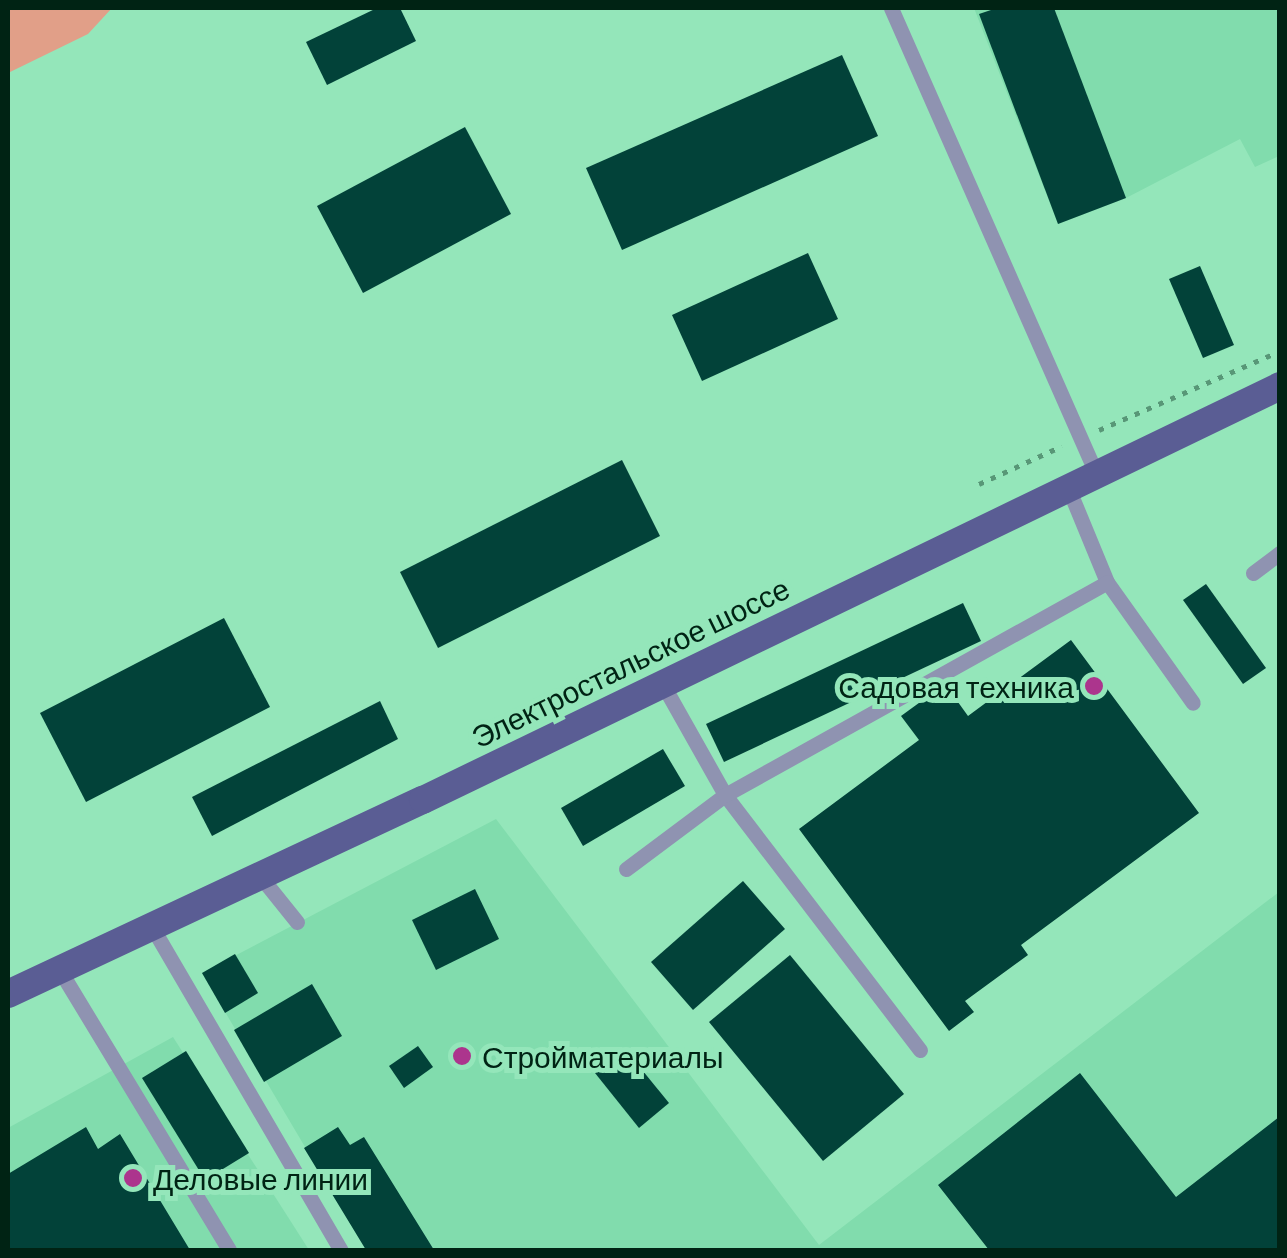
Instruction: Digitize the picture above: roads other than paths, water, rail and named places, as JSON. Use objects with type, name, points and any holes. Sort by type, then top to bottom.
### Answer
[{"type":"main road","name":"Электростальское шоссе","points":[[8,994],[662,683],[1067,484],[1280,386]]},
{"type":"lane","points":[[891,8],[1095,471]]},
{"type":"lane","points":[[1067,484],[1107,582],[1193,704]]},
{"type":"lane","points":[[1253,573],[1280,553]]},
{"type":"lane","points":[[626,870],[724,796],[1107,582]]},
{"type":"lane","points":[[662,683],[724,796],[920,1050]]},
{"type":"lane","points":[[260,876],[297,922]]},
{"type":"lane","points":[[152,927],[341,1250]]},
{"type":"lane","points":[[60,969],[228,1250]]},
{"type":"place","name":"Садовая техника","points":[[1094,686]]},
{"type":"place","name":"Стройматериалы","points":[[462,1056]]},
{"type":"place","name":"Деловые линии","points":[[133,1178]]}]
